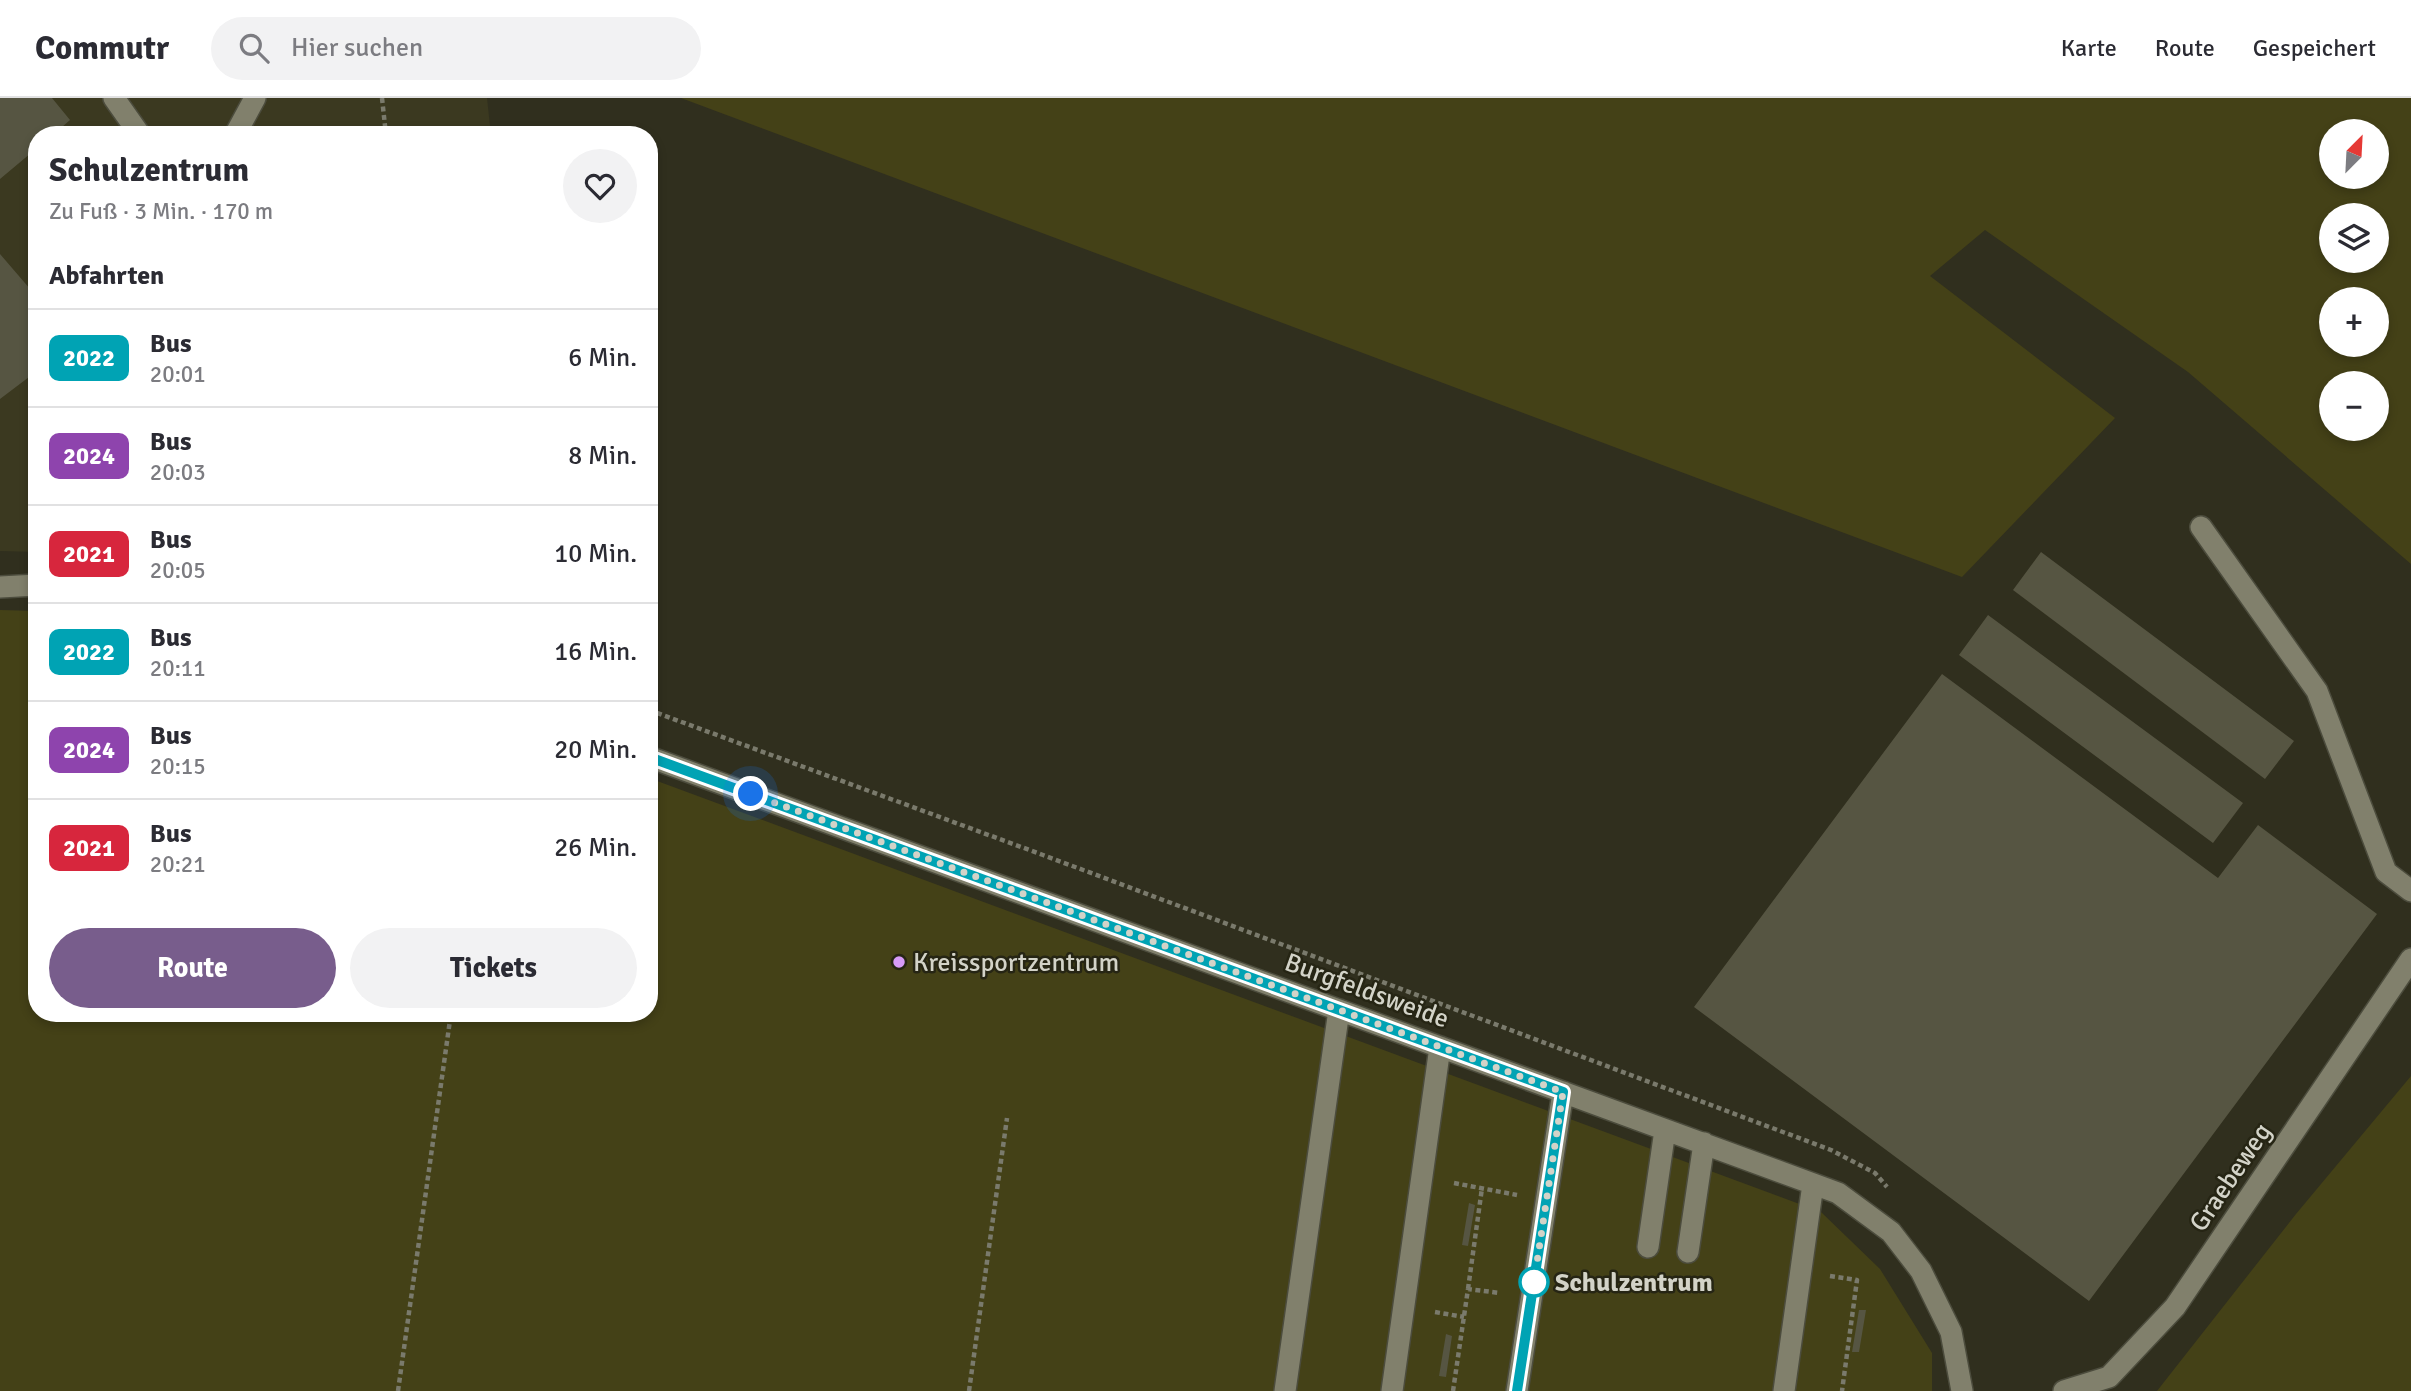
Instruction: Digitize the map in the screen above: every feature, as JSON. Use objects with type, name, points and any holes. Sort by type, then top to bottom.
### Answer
[{"type":"street","points":[[114,98],[134,126]]},
{"type":"street","points":[[240,126],[255,98]]},
{"type":"street","points":[[2201,527],[2317,691],[2386,872],[2411,891]]},
{"type":"street","points":[[0,587],[28,585]]},
{"type":"street","name":"Burgfeldsweide","points":[[658,760],[1838,1193],[1891,1232],[1921,1271],[1951,1332],[1962,1391]]},
{"type":"street","name":"Graebeweg","points":[[2064,1391],[2109,1377],[2175,1307],[2411,959]]},
{"type":"street","points":[[1285,1391],[1339,1010]]},
{"type":"street","points":[[1392,1391],[1440,1047]]},
{"type":"street","points":[[1517,1391],[1563,1092]]},
{"type":"street","points":[[1648,1247],[1665,1129]]},
{"type":"street","points":[[1688,1252],[1704,1143]]},
{"type":"street","points":[[1784,1391],[1812,1184]]},
{"type":"path","points":[[382,98],[385,126]]},
{"type":"path","points":[[658,713],[1056,859],[1830,1150],[1875,1173],[1890,1191]]},
{"type":"path","points":[[398,1391],[450,1022]]},
{"type":"path","points":[[969,1391],[1007,1118]]},
{"type":"path","points":[[1422,1177],[1546,1200]]},
{"type":"path","points":[[1453,1391],[1482,1188]]},
{"type":"path","points":[[1800,1272],[1857,1280],[1842,1391]]},
{"type":"path","points":[[1468,1289],[1532,1296]]},
{"type":"path","points":[[1435,1312],[1464,1317]]},
{"type":"shaded area","points":[[0,98],[487,98],[490,126],[28,126],[28,552],[0,551]]},
{"type":"shaded area","points":[[681,98],[2411,98],[2411,564],[2188,372],[1985,230],[1930,276],[2115,418],[1962,577]]},
{"type":"shaded area","name":"Kreissportzentrum","points":[[0,610],[28,611],[28,1022],[658,1022],[658,781],[1821,1212],[1880,1269],[1932,1353],[1932,1391],[0,1391]]},
{"type":"shaded area","points":[[2411,1076],[2411,1391],[2157,1391],[2296,1214]]},
{"type":"building","points":[[0,98],[52,98],[70,120],[63,126],[28,126],[28,156],[0,179]]},
{"type":"building","points":[[0,254],[28,287],[28,378],[0,399]]},
{"type":"building","points":[[2041,552],[2294,741],[2265,779],[2013,590]]},
{"type":"building","points":[[1988,615],[2243,803],[2213,843],[1959,655]]},
{"type":"building","points":[[1942,674],[2218,878],[2258,825],[2377,914],[2089,1301],[1694,1007]]},
{"type":"building","points":[[1469,1203],[1475,1205],[1468,1246],[1462,1245]]},
{"type":"building","points":[[1859,1310],[1866,1310],[1859,1352],[1852,1352]]},
{"type":"building","points":[[1446,1334],[1452,1336],[1446,1377],[1439,1376]]},
{"type":"bus line","name":"2022","points":[[658,760],[1563,1092],[1517,1391]]},
{"type":"place","name":"Kreissportzentrum","points":[[899,962]]},
{"type":"place","name":"Schulzentrum","points":[[1534,1282]]},
{"type":"route","points":[[751,794],[1563,1092],[1534,1282]]}]
